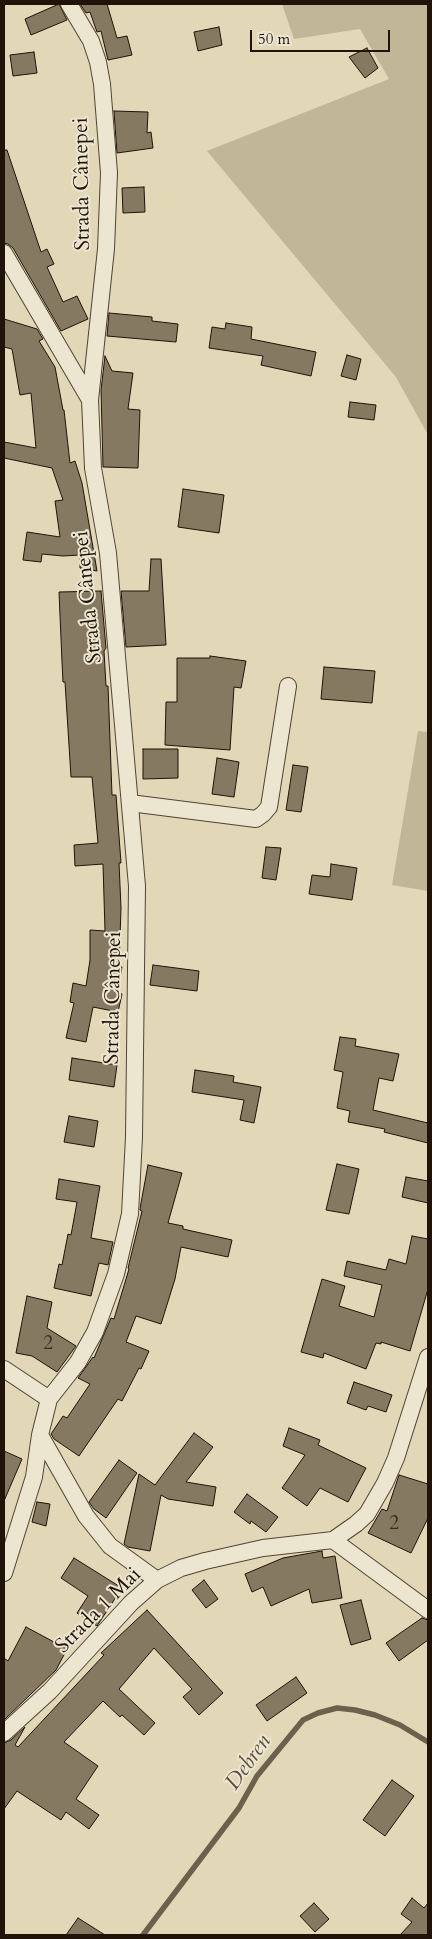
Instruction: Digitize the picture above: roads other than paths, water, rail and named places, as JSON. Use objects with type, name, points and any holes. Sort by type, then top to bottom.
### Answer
[{"type":"street","name":"Strada Cânepei","points":[[4,1573],[34,1477],[40,1435],[49,1399],[78,1362],[95,1332],[116,1274],[130,1214],[134,1138],[137,886],[108,553],[93,468],[90,400],[106,249],[109,173],[102,84],[98,62],[91,41],[69,4]]},
{"type":"street","name":"Strada Cânepei","points":[[4,253],[90,400]]},
{"type":"street","points":[[130,803],[256,819],[263,814],[269,807],[288,686]]},
{"type":"street","points":[[428,1357],[396,1458],[386,1483],[367,1514],[333,1540],[428,1610]]},
{"type":"street","points":[[4,1369],[49,1399]]},
{"type":"street","points":[[40,1435],[86,1516],[110,1546],[157,1580]]},
{"type":"street","name":"Strada 1 Mai","points":[[4,1733],[50,1691],[131,1603],[157,1580],[181,1568],[205,1560],[263,1548],[333,1540]]},
{"type":"waterway","name":"Debren","points":[[143,1935],[239,1808],[257,1776],[303,1720],[318,1713],[337,1708],[355,1710],[375,1715],[400,1725],[428,1742]]}]
